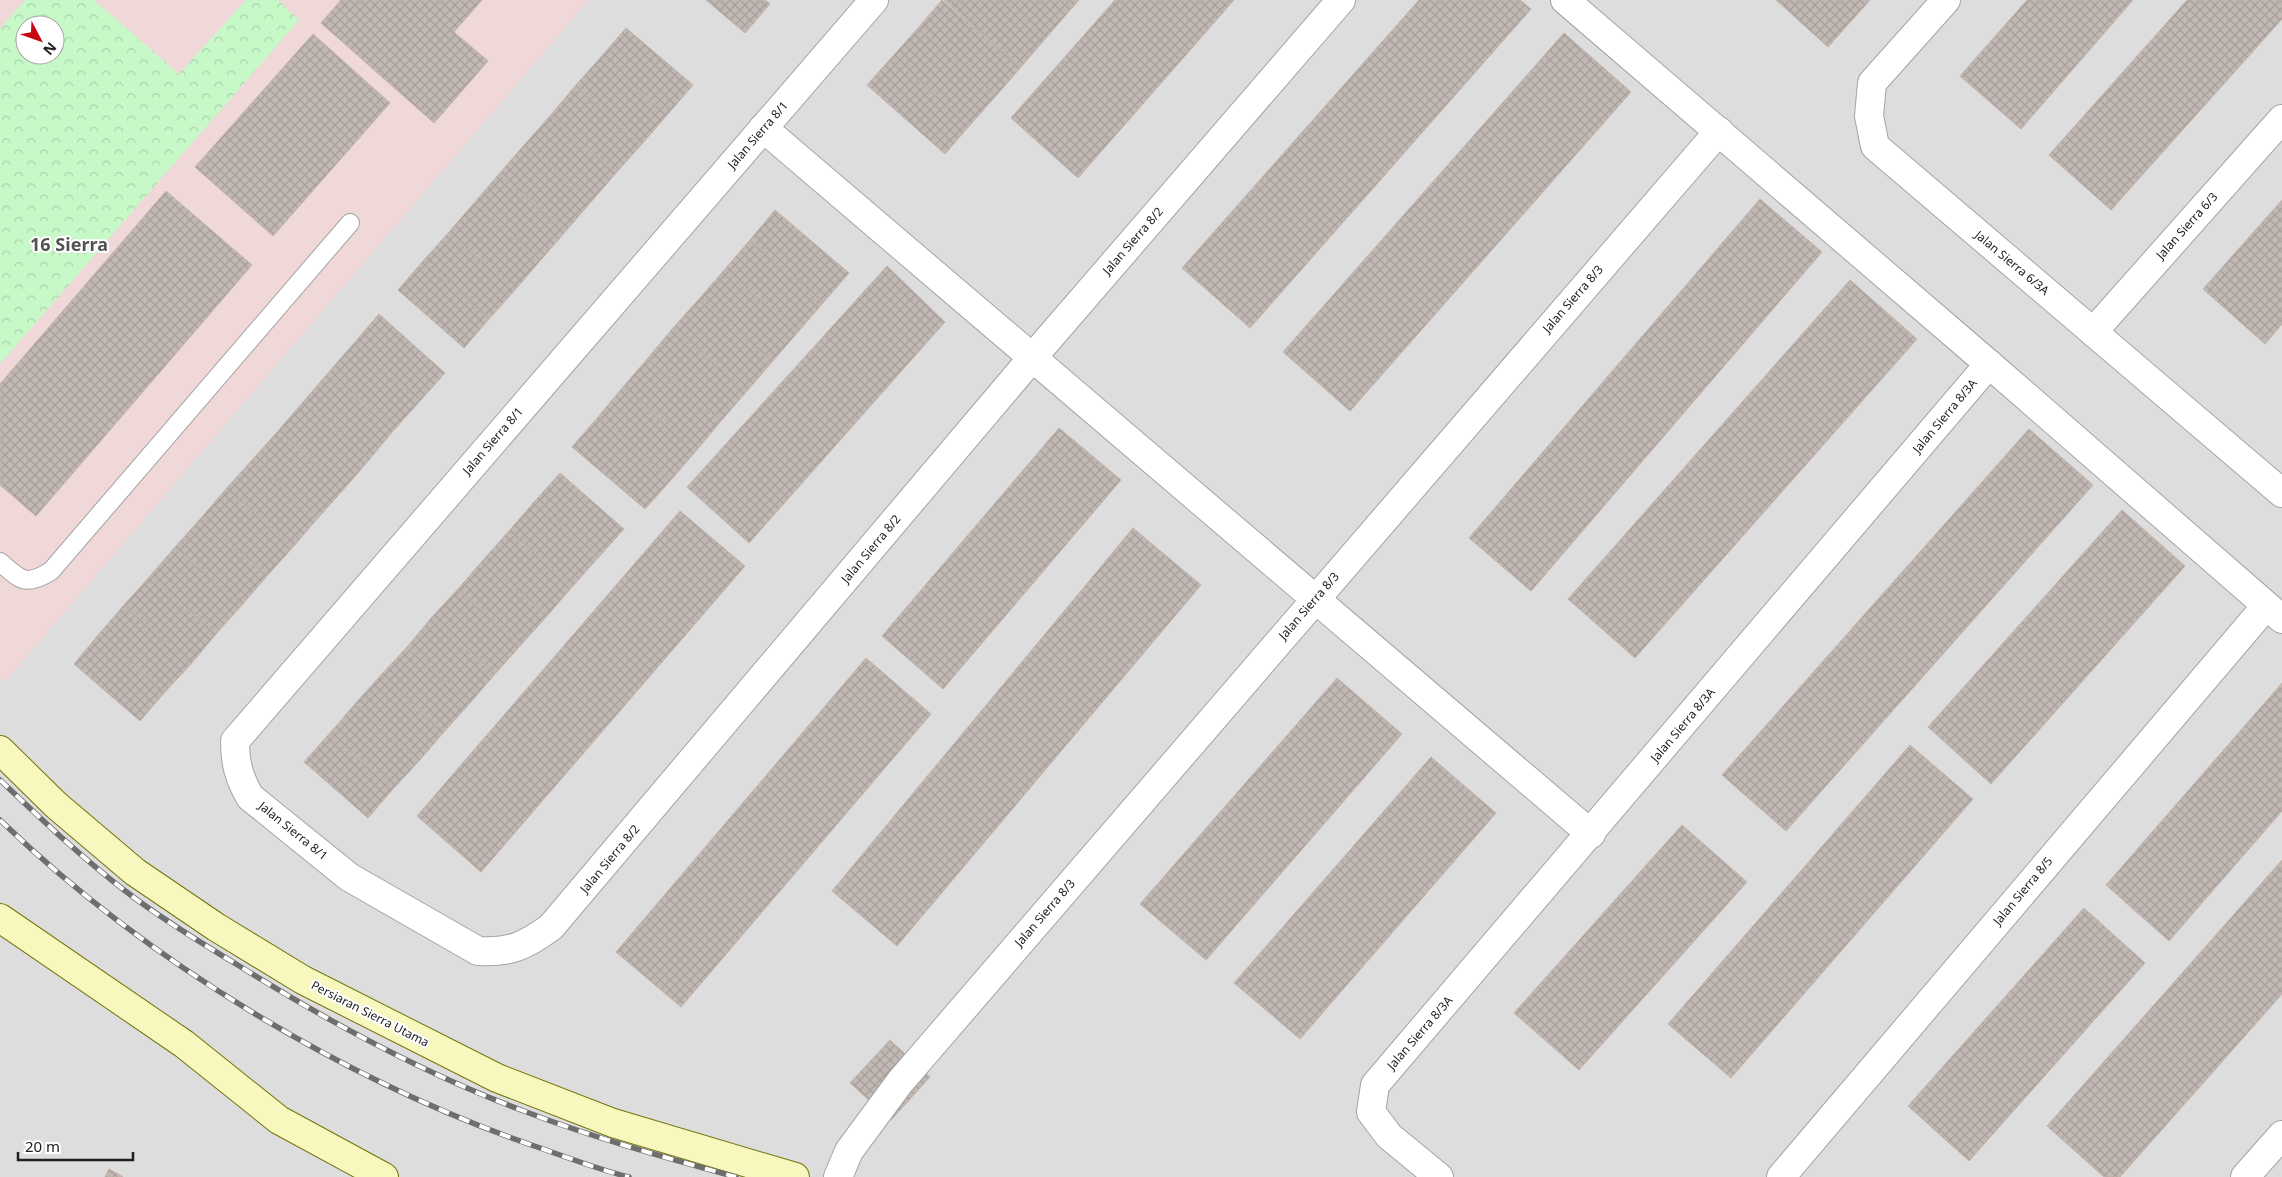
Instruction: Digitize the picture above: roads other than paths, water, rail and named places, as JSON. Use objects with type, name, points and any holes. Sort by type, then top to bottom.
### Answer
[{"type":"main road","name":"Persiaran Sierra Utama","points":[[0,750],[56,805],[135,872],[216,927],[303,980],[497,1078],[613,1124],[795,1177]]},
{"type":"main road","points":[[0,918],[184,1044],[279,1120],[384,1177]]},
{"type":"street","name":"Jalan Sierra 8/1","points":[[350,877],[250,797],[240,780],[235,762],[235,741],[874,0]]},
{"type":"street","name":"Jalan Sierra 8/2","points":[[350,877],[478,951],[498,952],[526,945],[552,927],[1032,358],[1342,0]]},
{"type":"street","points":[[1565,0],[1990,364],[2274,612]]},
{"type":"street","name":"Jalan Sierra 6/3A","points":[[1946,0],[1872,82],[1869,116],[1875,146],[2282,493]]},
{"type":"street","name":"Jalan Sierra 6/3","points":[[2093,332],[2282,119]]},
{"type":"street","points":[[763,128],[1590,834]]},
{"type":"street","name":"Jalan Sierra 8/3","points":[[838,1177],[849,1151],[900,1082],[1718,130]]},
{"type":"street","name":"Jalan Sierra 8/3A","points":[[1439,1177],[1389,1136],[1371,1112],[1375,1085],[1990,364]]},
{"type":"street","name":"Jalan Sierra 8/5","points":[[1781,1177],[2274,612]]},
{"type":"street","points":[[2245,1177],[2282,1135]]},
{"type":"lane","points":[[0,562],[21,580],[35,580],[51,571],[350,223]]},
{"type":"railway","points":[[0,780],[76,850],[138,900],[211,949],[342,1027],[448,1080],[547,1120],[654,1154],[736,1177]]},
{"type":"railway","points":[[0,820],[58,872],[120,922],[186,969],[254,1013],[325,1054],[397,1090],[470,1122],[586,1164],[629,1177]]},
{"type":"district","name":"16 Sierra","points":[[69,245]]}]
